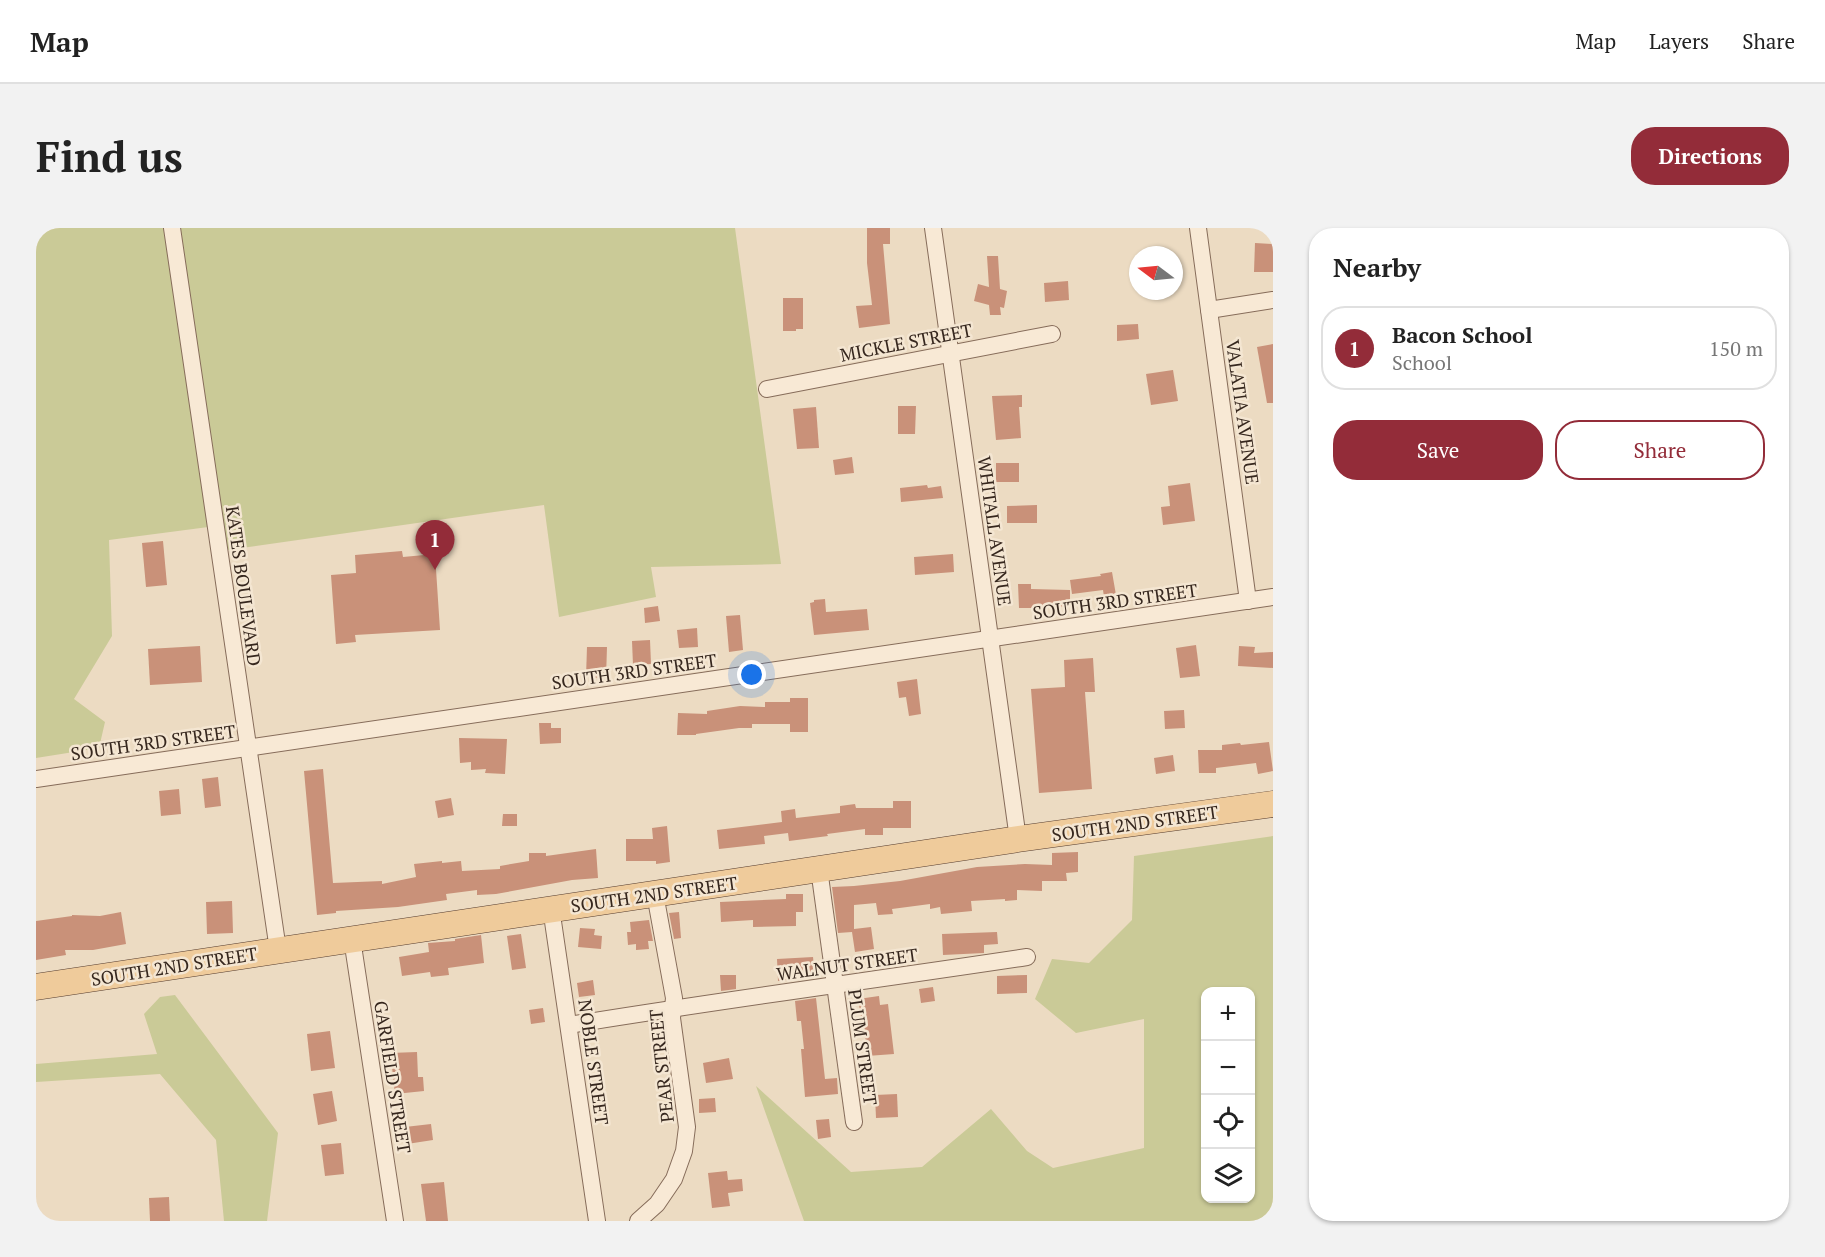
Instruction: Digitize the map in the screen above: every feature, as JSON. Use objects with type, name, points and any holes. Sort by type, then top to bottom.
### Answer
[{"type":"main road","name":"SOUTH 2ND STREET","points":[[36,987],[551,908],[1273,804]]},
{"type":"street","name":"KATES BOULEVARD","points":[[172,228],[278,950]]},
{"type":"street","name":"WHITALL AVENUE","points":[[933,228],[1018,839]]},
{"type":"street","name":"VALATIA AVENUE","points":[[1198,228],[1248,601]]},
{"type":"street","points":[[1209,310],[1273,300]]},
{"type":"street","name":"MICKLE STREET","points":[[767,389],[1052,334]]},
{"type":"street","name":"SOUTH 3RD STREET","points":[[36,779],[1273,597]]},
{"type":"street","name":"PLUM STREET","points":[[819,869],[854,1122]]},
{"type":"street","name":"PEAR STREET","points":[[638,1221],[657,1204],[674,1179],[687,1127],[672,1018],[674,998],[655,894]]},
{"type":"street","name":"NOBLE STREET","points":[[551,908],[597,1221]]},
{"type":"street","name":"GARFIELD STREET","points":[[352,939],[394,1221]]},
{"type":"street","name":"WALNUT STREET","points":[[569,1025],[1027,957]]},
{"type":"green space","points":[[36,228],[735,228],[781,564],[651,567],[656,597],[559,617],[544,505],[220,551],[216,526],[109,540],[112,636],[74,699],[105,722],[99,748],[36,758]]},
{"type":"green space","points":[[1273,836],[1273,1221],[804,1221],[756,1086],[851,1172],[922,1167],[991,1109],[1027,1151],[1053,1168],[1144,1148],[1144,1019],[1076,1033],[1035,999],[1052,959],[1089,963],[1132,920],[1134,856]]},
{"type":"green space","points":[[175,995],[278,1133],[267,1221],[224,1221],[216,1140],[160,1074],[36,1082],[36,1064],[157,1054],[144,1014],[160,997]]},
{"type":"building","points":[[867,228],[890,228],[890,244],[883,244],[890,324],[859,328],[856,306],[872,305],[867,263]]},
{"type":"building","points":[[1255,243],[1273,244],[1273,272],[1254,272]]},
{"type":"building","points":[[987,256],[998,256],[1000,289],[1007,291],[1004,308],[1000,307],[1001,315],[990,315],[989,305],[974,301],[978,284],[989,287]]},
{"type":"building","points":[[1068,281],[1069,300],[1045,302],[1044,283]]},
{"type":"building","points":[[783,298],[803,298],[803,329],[783,331]]},
{"type":"building","points":[[1138,324],[1139,339],[1117,341],[1117,325]]},
{"type":"building","points":[[1273,344],[1273,403],[1267,403],[1257,347]]},
{"type":"building","points":[[1173,370],[1178,401],[1151,405],[1146,374]]},
{"type":"building","points":[[1022,395],[1022,407],[1019,407],[1021,438],[996,440],[992,396]]},
{"type":"building","points":[[898,406],[916,406],[915,434],[898,434]]},
{"type":"building","points":[[816,407],[819,448],[797,449],[793,409]]},
{"type":"building","points":[[852,457],[854,473],[835,475],[833,460]]},
{"type":"building","points":[[996,463],[1019,463],[1019,482],[996,482]]},
{"type":"building","points":[[1190,483],[1195,521],[1163,525],[1161,507],[1170,506],[1168,486]]},
{"type":"building","points":[[927,485],[928,488],[941,486],[943,498],[901,502],[900,488]]},
{"type":"building","points":[[1037,505],[1037,523],[1007,523],[1007,506]]},
{"type":"building","points":[[163,541],[167,585],[146,587],[142,543]]},
{"type":"building","points":[[402,551],[403,557],[435,554],[440,630],[355,635],[356,642],[336,644],[331,575],[356,573],[355,555]]},
{"type":"building","points":[[953,554],[954,572],[915,575],[914,557]]},
{"type":"building","points":[[1112,572],[1116,595],[1104,597],[1103,590],[1072,594],[1070,580],[1101,576],[1100,574]]},
{"type":"building","points":[[1018,584],[1031,584],[1031,589],[1070,590],[1070,606],[1047,607],[1047,610],[1032,611],[1032,608],[1019,608]]},
{"type":"building","points":[[825,599],[826,612],[867,609],[869,630],[814,635],[810,603],[814,600]]},
{"type":"building","points":[[658,606],[660,621],[645,623],[644,608]]},
{"type":"building","points":[[740,615],[743,650],[729,652],[726,616]]},
{"type":"building","points":[[697,628],[698,647],[679,648],[677,630]]},
{"type":"building","points":[[650,640],[651,664],[633,665],[632,641]]},
{"type":"building","points":[[1196,645],[1200,676],[1180,678],[1176,648]]},
{"type":"building","points":[[200,646],[202,682],[150,685],[148,649]]},
{"type":"building","points":[[1239,646],[1255,647],[1254,653],[1273,652],[1273,668],[1238,666]]},
{"type":"building","points":[[587,647],[607,647],[606,678],[586,677]]},
{"type":"building","points":[[1093,658],[1095,692],[1085,692],[1092,789],[1039,793],[1031,689],[1065,687],[1064,660]]},
{"type":"building","points":[[917,679],[921,714],[909,716],[906,697],[899,698],[897,682]]},
{"type":"building","points":[[790,698],[808,698],[808,732],[790,732],[790,724],[752,724],[752,728],[677,735],[678,713],[707,714],[707,711],[740,706],[765,707],[765,702],[790,702]]},
{"type":"building","points":[[1184,710],[1185,728],[1165,729],[1164,711]]},
{"type":"building","points":[[539,723],[551,723],[551,728],[561,728],[561,743],[540,744]]},
{"type":"building","points":[[459,738],[507,739],[505,774],[485,773],[486,769],[471,770],[471,762],[460,763]]},
{"type":"building","points":[[1269,742],[1273,771],[1258,774],[1256,763],[1216,768],[1216,773],[1199,773],[1198,750],[1222,750],[1222,745]]},
{"type":"building","points":[[1173,755],[1175,771],[1156,774],[1154,758]]},
{"type":"building","points":[[323,769],[333,883],[382,881],[382,884],[416,877],[414,864],[461,861],[462,871],[500,869],[500,866],[529,861],[529,853],[546,853],[546,856],[596,849],[598,878],[572,880],[496,894],[477,895],[477,890],[446,894],[447,900],[317,915],[304,771]]},
{"type":"building","points":[[218,777],[221,806],[205,808],[202,779]]},
{"type":"building","points":[[179,789],[181,814],[161,816],[159,791]]},
{"type":"building","points":[[451,798],[454,815],[438,818],[435,801]]},
{"type":"building","points":[[893,801],[911,801],[911,828],[883,828],[883,835],[865,835],[865,829],[789,841],[788,833],[764,836],[765,844],[719,849],[717,830],[782,822],[781,811],[795,809],[796,818],[840,813],[840,806],[855,804],[856,808],[893,808]]},
{"type":"building","points":[[503,814],[517,814],[517,826],[502,826]]},
{"type":"building","points":[[667,826],[670,862],[656,864],[656,861],[626,861],[626,839],[653,839],[652,828]]},
{"type":"building","points":[[1078,852],[1078,872],[1066,873],[1067,881],[1042,881],[1042,891],[1017,890],[1017,900],[971,901],[972,911],[941,914],[940,907],[930,909],[930,904],[892,909],[893,914],[878,915],[876,903],[854,905],[854,929],[871,927],[874,949],[855,952],[852,932],[838,933],[832,887],[900,881],[977,867],[1052,865],[1052,853]]},
{"type":"building","points":[[786,894],[803,894],[803,912],[796,912],[796,926],[753,927],[753,920],[721,922],[720,902],[786,899]]},
{"type":"building","points":[[232,901],[233,933],[207,934],[206,902]]},
{"type":"building","points":[[121,912],[126,944],[93,950],[65,950],[66,955],[36,960],[36,921],[72,915],[100,916]]},
{"type":"building","points":[[679,912],[681,938],[674,939],[669,913]]},
{"type":"building","points":[[649,920],[653,941],[648,941],[649,949],[636,950],[636,944],[628,945],[627,932],[631,932],[630,922]]},
{"type":"building","points":[[580,928],[595,929],[594,935],[602,936],[601,949],[578,947]]},
{"type":"building","points":[[997,932],[998,944],[984,945],[984,953],[943,955],[942,934]]},
{"type":"building","points":[[521,934],[526,968],[512,970],[507,936]]},
{"type":"building","points":[[481,935],[484,963],[448,968],[449,975],[431,977],[430,972],[402,976],[399,957],[429,952],[428,943],[455,941],[455,939]]},
{"type":"building","points":[[813,957],[815,977],[778,981],[777,959]]},
{"type":"building","points":[[720,975],[736,975],[736,989],[721,991]]},
{"type":"building","points":[[1027,975],[1027,993],[997,994],[997,976]]},
{"type":"building","points":[[593,980],[595,995],[579,997],[577,983]]},
{"type":"building","points":[[933,987],[935,1001],[921,1003],[919,989]]},
{"type":"building","points":[[879,996],[880,1005],[888,1004],[894,1054],[867,1056],[864,1022],[862,1022],[858,999]]},
{"type":"building","points":[[816,998],[825,1079],[837,1078],[838,1094],[805,1097],[801,1049],[804,1049],[801,1021],[797,1021],[795,1001]]},
{"type":"building","points":[[543,1008],[545,1022],[531,1024],[529,1010]]},
{"type":"building","points":[[330,1031],[335,1068],[311,1071],[307,1034]]},
{"type":"building","points":[[417,1052],[418,1077],[423,1077],[424,1091],[395,1094],[390,1053]]},
{"type":"building","points":[[729,1058],[733,1079],[706,1083],[703,1063]]},
{"type":"building","points":[[332,1091],[337,1121],[318,1125],[313,1094]]},
{"type":"building","points":[[897,1094],[898,1117],[876,1118],[875,1095]]},
{"type":"building","points":[[715,1098],[716,1112],[699,1113],[699,1099]]},
{"type":"building","points":[[829,1119],[831,1137],[818,1139],[816,1120]]},
{"type":"building","points":[[431,1124],[433,1140],[407,1144],[405,1127]]},
{"type":"building","points":[[341,1143],[344,1174],[325,1176],[321,1145]]},
{"type":"building","points":[[727,1171],[728,1180],[742,1179],[743,1191],[728,1193],[730,1206],[712,1208],[708,1173]]},
{"type":"building","points":[[444,1182],[448,1221],[426,1221],[421,1184]]},
{"type":"building","points":[[169,1197],[170,1221],[150,1221],[149,1198]]},
{"type":"place","name":"Bacon School","points":[[435,570]]}]
